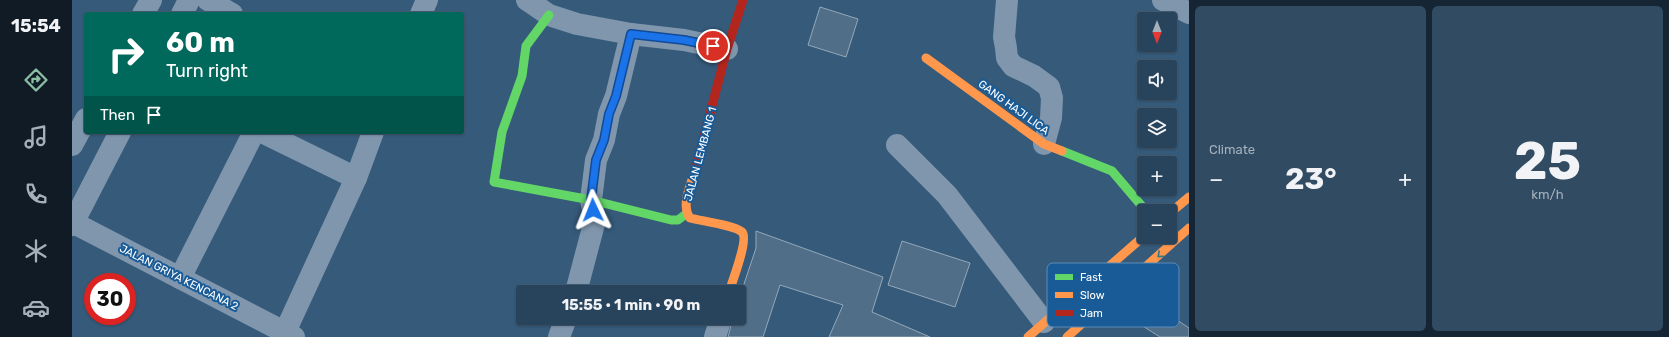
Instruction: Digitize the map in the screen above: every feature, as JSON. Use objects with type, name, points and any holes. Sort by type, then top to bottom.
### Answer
[{"type":"street","points":[[144,12],[151,0]]},
{"type":"street","points":[[183,12],[189,0]]},
{"type":"street","points":[[208,0],[229,12]]},
{"type":"street","points":[[422,12],[427,0]]},
{"type":"street","points":[[527,0],[549,15],[577,24],[631,34],[684,40],[727,49]]},
{"type":"street","name":"JALAN LEMBANG 1","points":[[731,285],[744,244],[742,232],[733,228],[690,218],[686,214],[686,209],[689,192],[727,49],[743,0]]},
{"type":"street","points":[[1007,0],[1004,37],[1007,58],[1013,66],[1034,76],[1049,86],[1052,98],[1051,118],[1044,144]]},
{"type":"street","points":[[1163,0],[1189,13]]},
{"type":"street","points":[[549,15],[526,46],[522,76],[502,132],[494,182],[591,200],[671,220],[678,220],[686,214]]},
{"type":"street","points":[[578,285],[595,220],[591,200],[596,160],[604,140],[609,114],[616,96],[631,34]]},
{"type":"street","name":"GANG HAJI LICA","points":[[926,58],[1044,144],[1112,171],[1140,204]]},
{"type":"street","points":[[72,145],[84,123]]},
{"type":"street","name":"JALAN GRIYA KENCANA 2","points":[[119,134],[72,224],[289,334],[356,178],[372,134]]},
{"type":"street","points":[[180,278],[253,134]]},
{"type":"street","points":[[266,134],[356,178]]},
{"type":"street","points":[[897,145],[947,195],[1044,322]]},
{"type":"street","points":[[1177,207],[1189,197]]},
{"type":"street","points":[[1150,263],[1189,228]]},
{"type":"street","points":[[1113,263],[1137,242]]},
{"type":"street","points":[[1028,337],[1047,319]]},
{"type":"street","points":[[559,337],[563,325]]},
{"type":"street","points":[[715,337],[719,325]]},
{"type":"street","points":[[1067,337],[1078,327]]},
{"type":"building","points":[[820,7],[858,19],[846,57],[808,45]]},
{"type":"building","points":[[756,231],[883,277],[872,312],[930,337],[829,337],[843,305],[780,285],[763,337],[728,337],[731,325],[746,325],[746,285],[744,285],[756,248]]},
{"type":"building","points":[[902,241],[970,263],[955,307],[888,285]]},
{"type":"building","points":[[1179,321],[1189,328],[1189,337],[1160,337],[1144,327],[1179,327]]},
{"type":"traffic: fast","points":[[549,15],[526,46],[522,76],[502,132],[494,182],[591,200],[671,220],[678,220],[686,214]]},
{"type":"traffic: fast","points":[[1062,151],[1112,171],[1140,204]]},
{"type":"traffic: slow","points":[[926,58],[1044,144],[1062,151]]},
{"type":"traffic: slow","points":[[694,174],[686,202],[687,213],[690,218],[732,227],[742,232],[744,236],[742,251],[731,285]]},
{"type":"traffic: slow","points":[[1177,207],[1189,197]]},
{"type":"traffic: slow","points":[[1150,263],[1189,228]]},
{"type":"traffic: slow","points":[[1113,263],[1137,242]]},
{"type":"traffic: slow","points":[[1028,337],[1047,320]]},
{"type":"traffic: slow","points":[[1067,337],[1078,327]]},
{"type":"traffic: jam","points":[[694,174],[727,49],[743,0]]},
{"type":"route","points":[[593,210],[591,200],[596,160],[604,140],[609,114],[616,96],[631,34],[684,40],[713,46]]}]
